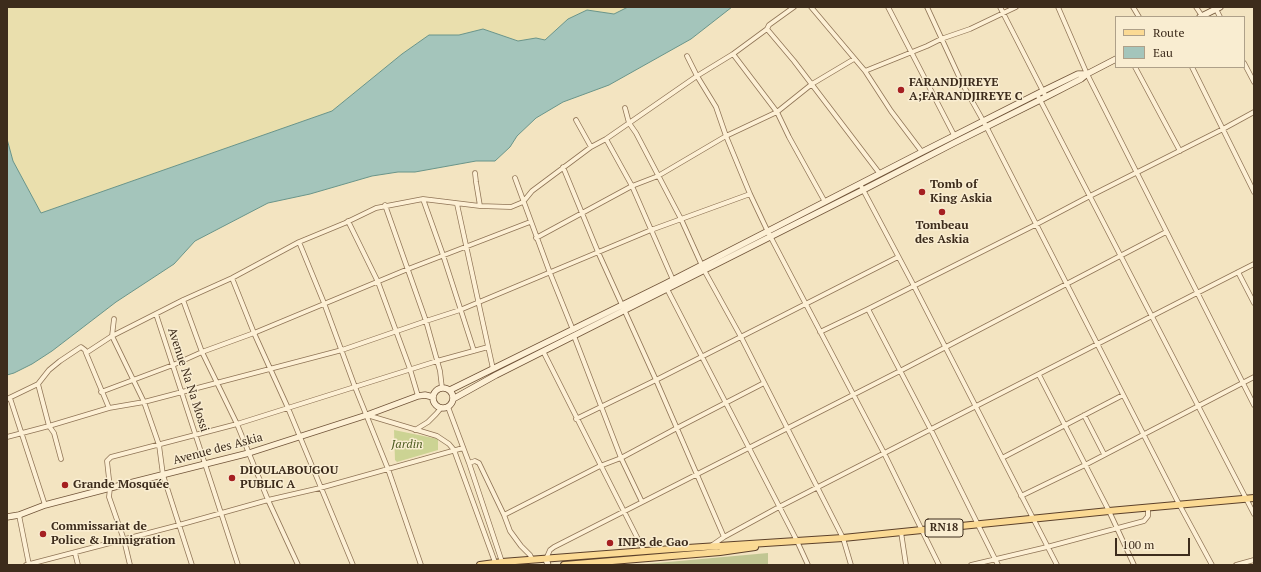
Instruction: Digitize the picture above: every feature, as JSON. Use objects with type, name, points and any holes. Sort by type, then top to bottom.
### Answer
[{"type":"main road","name":"RN18","points":[[480,565],[532,559],[547,562],[644,551],[843,538],[1179,504],[1254,498]]},
{"type":"main road","name":"RN18","points":[[564,565],[720,552],[797,541]]},
{"type":"street","points":[[86,353],[112,336],[183,300],[232,278],[299,242],[376,208],[385,205],[423,199],[457,204],[511,207],[523,202],[532,191],[563,167],[697,76],[733,54],[794,7]]},
{"type":"street","points":[[811,7],[865,72],[891,111],[922,152]]},
{"type":"street","points":[[888,7],[954,135]]},
{"type":"street","points":[[927,7],[962,83],[1179,504],[1212,565]]},
{"type":"street","points":[[1000,7],[1046,97]]},
{"type":"street","points":[[865,72],[912,53],[941,39],[970,29],[1016,7]]},
{"type":"street","points":[[1058,7],[1087,74],[1254,405]]},
{"type":"street","points":[[1133,7],[1138,16]]},
{"type":"street","points":[[1196,7],[1201,16],[1218,8]]},
{"type":"street","points":[[767,29],[812,84],[880,174]]},
{"type":"street","points":[[733,54],[778,112],[789,137],[825,202]]},
{"type":"street","points":[[687,56],[716,107],[726,136],[750,194],[769,234],[884,453],[939,565]]},
{"type":"street","points":[[536,238],[632,186],[658,176],[726,136],[778,112],[812,84],[854,59]]},
{"type":"street","points":[[769,234],[825,202],[954,135],[1040,100],[1115,60]]},
{"type":"street","points":[[1245,65],[1254,82]]},
{"type":"street","points":[[1136,68],[1180,151]]},
{"type":"street","points":[[1193,68],[1253,190]]},
{"type":"street","points":[[573,333],[543,351],[453,399],[448,407],[441,408],[435,404],[433,397],[435,391],[442,388],[450,390],[573,333],[769,234],[863,190],[1037,94],[1078,74],[1087,74]]},
{"type":"street","points":[[1037,94],[1254,514]]},
{"type":"street","points":[[625,108],[629,123],[636,133],[681,219],[703,268],[741,337],[843,538],[851,565]]},
{"type":"street","points":[[820,332],[1035,225],[1224,129],[1254,112]]},
{"type":"street","points":[[576,120],[591,147]]},
{"type":"street","points":[[606,139],[632,186],[673,280]]},
{"type":"street","points":[[563,167],[598,252],[624,307],[724,537]]},
{"type":"street","points":[[476,173],[480,206]]},
{"type":"street","points":[[515,178],[536,238],[601,406],[642,502]]},
{"type":"street","points":[[860,184],[1057,565]]},
{"type":"street","points":[[7,436],[49,426],[109,408],[182,393],[270,368],[342,350],[426,320],[460,310],[651,230],[750,194]]},
{"type":"street","points":[[423,199],[474,351]]},
{"type":"street","points":[[457,204],[493,369]]},
{"type":"street","points":[[385,205],[426,320],[437,361],[442,388]]},
{"type":"street","points":[[348,221],[378,282],[410,369],[418,396]]},
{"type":"street","points":[[101,392],[254,333],[408,269],[530,222]]},
{"type":"street","points":[[547,562],[550,550],[554,547],[900,371],[1166,232]]},
{"type":"street","points":[[299,242],[388,469],[421,565]]},
{"type":"street","points":[[576,419],[702,357],[898,257]]},
{"type":"street","points":[[711,546],[724,537],[779,507],[1038,375],[1196,292],[1254,264]]},
{"type":"street","points":[[666,287],[673,280],[703,268]]},
{"type":"street","points":[[1238,272],[1254,303]]},
{"type":"street","points":[[232,278],[353,565]]},
{"type":"street","points":[[666,287],[808,565]]},
{"type":"street","points":[[183,300],[202,352],[237,424],[268,500],[298,565]]},
{"type":"street","points":[[868,309],[931,430],[998,565]]},
{"type":"street","name":"Avenue Na Na Mossi","points":[[156,314],[238,565]]},
{"type":"street","points":[[114,319],[112,336],[144,402],[159,445],[163,475],[192,565]]},
{"type":"street","points":[[45,505],[22,432],[8,398],[38,384],[49,370],[81,347],[86,353],[101,392],[109,408]]},
{"type":"street","points":[[130,565],[124,540],[109,497],[110,488],[107,461],[111,457],[196,436],[410,369],[488,347]]},
{"type":"street","points":[[543,351],[644,551]]},
{"type":"street","points":[[1038,375],[1109,511],[1134,565]]},
{"type":"street","points":[[1021,496],[1085,465],[1254,377]]},
{"type":"street","points":[[504,515],[600,466],[622,458],[764,383]]},
{"type":"street","points":[[38,384],[49,426],[54,433],[61,460]]},
{"type":"street","points":[[450,390],[453,399]]},
{"type":"street","name":"Avenue des Askia","points":[[7,517],[19,515],[45,505],[249,453],[367,415],[418,396],[425,395],[433,397]]},
{"type":"street","points":[[1002,458],[1064,424],[1123,395]]},
{"type":"street","points":[[448,407],[464,448],[503,563]]},
{"type":"street","points":[[416,430],[428,422],[441,408]]},
{"type":"street","points":[[367,415],[437,436],[443,439],[454,450],[496,564]]},
{"type":"street","points":[[1084,415],[1104,454]]},
{"type":"street","points":[[19,515],[28,565],[268,500],[320,488],[464,448]]},
{"type":"street","points":[[469,463],[475,461],[479,463],[510,531],[532,559]]},
{"type":"street","points":[[971,565],[995,558],[1047,547],[1145,520],[1148,516],[1148,508]]},
{"type":"street","points":[[901,532],[906,565]]},
{"type":"street","points":[[75,553],[78,565]]},
{"type":"street","points":[[1236,565],[1254,560]]},
{"type":"shaded area","points":[[7,7],[628,7],[614,14],[587,10],[568,19],[545,40],[536,38],[519,41],[483,29],[459,35],[429,35],[402,54],[332,111],[41,213],[13,161],[7,139]]},
{"type":"green space","name":"Jardin","points":[[394,430],[438,439],[438,450],[397,462],[395,460]]},
{"type":"green space","points":[[768,553],[768,565],[635,565]]},
{"type":"water","points":[[628,7],[732,7],[691,39],[609,85],[563,102],[536,118],[517,136],[510,147],[495,161],[476,161],[415,172],[398,172],[372,176],[310,194],[268,203],[195,241],[174,264],[116,302],[52,351],[32,364],[7,375],[7,139],[13,161],[41,213],[332,111],[402,54],[429,35],[459,35],[483,29],[518,41],[536,38],[545,40],[568,19],[587,10],[614,14]]},
{"type":"place","name":"FARANDJIREYE A;FARANDJIREYE C","points":[[901,90]]},
{"type":"place","name":"Tomb of King Askia","points":[[922,192]]},
{"type":"place","name":"Tombeau des Askia","points":[[942,212]]},
{"type":"place","name":"DIOULABOUGOU PUBLIC A","points":[[232,478]]},
{"type":"place","name":"Grande Mosquée","points":[[65,485]]},
{"type":"place","name":"Commissariat de Police & Immigration","points":[[43,534]]},
{"type":"place","name":"INPS de Gao","points":[[610,543]]}]
